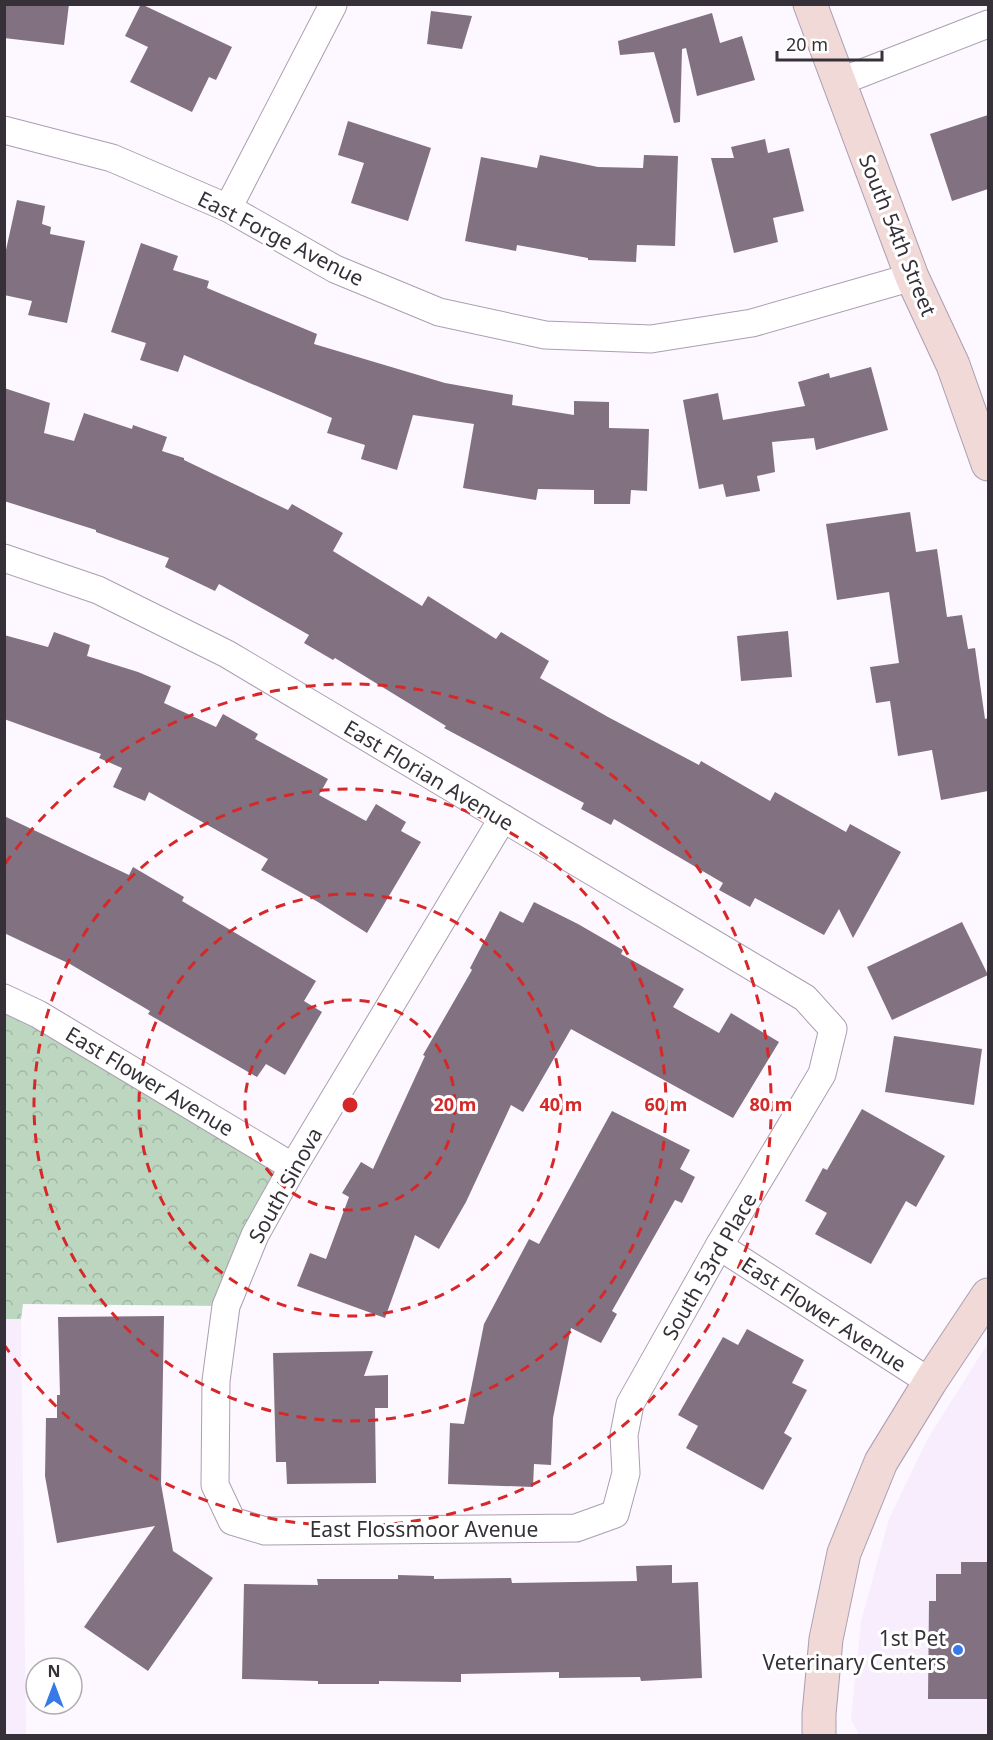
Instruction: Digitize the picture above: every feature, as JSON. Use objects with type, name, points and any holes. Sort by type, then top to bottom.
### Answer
[{"type":"street","name":"South 54th Street","points":[[810,4],[912,277],[952,365],[988,459]]},
{"type":"street","points":[[228,208],[333,5]]},
{"type":"street","points":[[839,82],[988,24]]},
{"type":"street","name":"East Forge Avenue","points":[[4,130],[112,158],[228,208],[335,269],[428,308],[545,335],[651,339],[741,325],[912,277]]},
{"type":"street","name":"East Florian Avenue","points":[[4,558],[98,590],[227,654],[805,998],[833,1029]]},
{"type":"street","name":"South Sinova","points":[[232,1521],[215,1485],[216,1381],[226,1306],[255,1235],[293,1167],[502,818]]},
{"type":"street","name":"East Flower Avenue","points":[[4,998],[38,1014],[293,1167]]},
{"type":"street","name":"South 53rd Place","points":[[615,1514],[626,1473],[624,1436],[630,1404],[719,1246],[822,1074],[833,1029]]},
{"type":"street","name":"East Flower Avenue","points":[[719,1246],[930,1382]]},
{"type":"street","points":[[819,1736],[826,1639],[844,1553],[881,1462],[930,1382],[988,1295]]},
{"type":"street","name":"East Flossmoor Avenue","points":[[232,1521],[265,1531],[576,1528],[615,1514]]},
{"type":"shaded area","points":[[4,1319],[21,1319],[26,1735],[5,1736]]},
{"type":"shaded area","points":[[988,1343],[988,1735],[859,1735],[851,1719],[861,1622],[889,1519],[927,1440]]},
{"type":"green space","points":[[4,998],[293,1167],[226,1306],[23,1304],[21,1319],[5,1319]]},
{"type":"building","points":[[4,4],[69,4],[64,45],[4,38]]},
{"type":"building","points":[[141,4],[232,47],[216,80],[209,77],[192,112],[130,82],[148,47],[125,36]]},
{"type":"building","points":[[431,11],[472,16],[462,49],[427,44]]},
{"type":"building","points":[[712,13],[720,43],[742,36],[755,80],[697,96],[686,48],[682,49],[680,122],[674,123],[654,52],[620,55],[618,41]]},
{"type":"building","points":[[988,115],[988,189],[952,201],[930,134]]},
{"type":"building","points":[[348,121],[431,148],[408,221],[351,203],[364,163],[338,155]]},
{"type":"building","points":[[765,139],[768,153],[789,148],[804,211],[773,218],[778,242],[734,253],[711,158],[734,158],[731,147]]},
{"type":"building","points":[[540,155],[598,167],[643,168],[644,155],[678,156],[675,246],[637,245],[636,262],[588,260],[588,258],[517,245],[516,251],[465,241],[481,157],[537,168]]},
{"type":"building","points":[[17,200],[45,206],[42,224],[51,227],[50,234],[85,241],[67,323],[28,315],[32,301],[4,295],[4,259]]},
{"type":"building","points":[[141,243],[178,256],[173,270],[209,281],[207,288],[317,334],[314,344],[445,383],[513,395],[512,405],[574,415],[574,401],[609,402],[609,428],[649,429],[647,491],[631,490],[630,504],[594,504],[594,490],[538,489],[536,500],[463,488],[474,424],[413,415],[397,470],[361,459],[365,445],[327,433],[332,418],[184,355],[178,372],[140,360],[146,343],[111,332]]},
{"type":"building","points":[[871,367],[888,430],[816,450],[814,438],[772,442],[775,472],[757,476],[760,491],[726,497],[723,484],[699,489],[683,400],[718,393],[723,420],[805,406],[798,382],[829,373],[830,378]]},
{"type":"building","points":[[4,388],[50,403],[44,433],[74,441],[84,413],[132,429],[133,425],[167,437],[162,451],[184,458],[288,510],[292,504],[343,533],[333,551],[422,606],[428,596],[496,639],[501,632],[549,661],[540,678],[608,717],[699,765],[701,761],[770,801],[775,792],[846,832],[850,824],[901,852],[853,938],[839,909],[824,935],[755,898],[750,907],[719,890],[723,883],[614,819],[611,825],[581,809],[584,803],[444,728],[446,726],[335,658],[333,660],[304,643],[309,635],[219,584],[215,591],[165,567],[169,558],[96,532],[96,530],[4,501]]},
{"type":"building","points":[[910,512],[916,552],[937,549],[947,617],[962,615],[968,649],[975,648],[985,719],[988,718],[988,791],[941,800],[932,750],[898,756],[890,701],[876,703],[870,667],[899,663],[889,592],[837,600],[826,524]]},
{"type":"building","points":[[788,631],[792,677],[741,681],[737,636]]},
{"type":"building","points":[[54,632],[90,645],[87,656],[138,672],[171,686],[164,703],[216,727],[223,714],[258,734],[255,739],[328,779],[319,795],[366,821],[376,804],[406,822],[401,831],[421,842],[367,933],[261,870],[268,859],[149,792],[145,801],[113,787],[122,768],[99,758],[101,754],[4,719],[4,635],[48,647]]},
{"type":"building","points":[[4,816],[129,875],[133,867],[184,897],[182,901],[316,981],[304,1001],[322,1012],[285,1075],[266,1064],[257,1077],[148,1014],[150,1011],[70,964],[4,933]]},
{"type":"building","points":[[534,902],[623,950],[621,954],[684,989],[673,1007],[719,1033],[731,1013],[779,1042],[733,1118],[571,1029],[523,1112],[511,1105],[466,1202],[439,1249],[415,1235],[385,1318],[297,1286],[310,1253],[326,1259],[349,1197],[342,1193],[361,1162],[373,1169],[425,1056],[423,1055],[472,970],[470,968],[500,911],[523,923]]},
{"type":"building","points":[[962,922],[988,975],[892,1020],[867,967]]},
{"type":"building","points":[[894,1036],[982,1049],[974,1105],[885,1092]]},
{"type":"building","points":[[862,1109],[945,1156],[916,1207],[906,1201],[871,1264],[815,1234],[827,1213],[805,1201],[823,1168],[827,1170]]},
{"type":"building","points":[[612,1111],[690,1150],[680,1169],[695,1177],[682,1203],[675,1200],[612,1311],[617,1314],[601,1343],[571,1328],[553,1418],[551,1465],[534,1464],[533,1487],[448,1484],[450,1423],[464,1424],[484,1324],[529,1239],[539,1244]]},
{"type":"building","points":[[164,1316],[161,1484],[173,1551],[213,1578],[148,1671],[84,1627],[155,1526],[57,1543],[45,1476],[46,1418],[57,1418],[57,1395],[60,1395],[58,1317]]},
{"type":"building","points":[[747,1329],[804,1360],[792,1383],[807,1390],[784,1433],[792,1438],[763,1490],[686,1448],[698,1426],[678,1415],[723,1337],[738,1345]]},
{"type":"building","points":[[373,1351],[364,1376],[388,1375],[388,1408],[375,1408],[376,1483],[287,1484],[286,1462],[276,1462],[273,1353]]},
{"type":"building","name":"1st Pet Veterinary Centers","points":[[961,1562],[988,1562],[988,1699],[928,1699],[929,1601],[936,1601],[936,1574],[961,1574]]},
{"type":"building","points":[[672,1565],[672,1583],[698,1582],[702,1678],[641,1681],[640,1677],[559,1678],[559,1672],[461,1674],[461,1682],[379,1681],[379,1684],[318,1684],[318,1681],[242,1679],[244,1584],[318,1585],[317,1579],[398,1579],[398,1575],[434,1576],[434,1579],[511,1578],[512,1583],[637,1581],[636,1566]]},
{"type":"place","name":"1st Pet Veterinary Centers","points":[[958,1650]]}]
